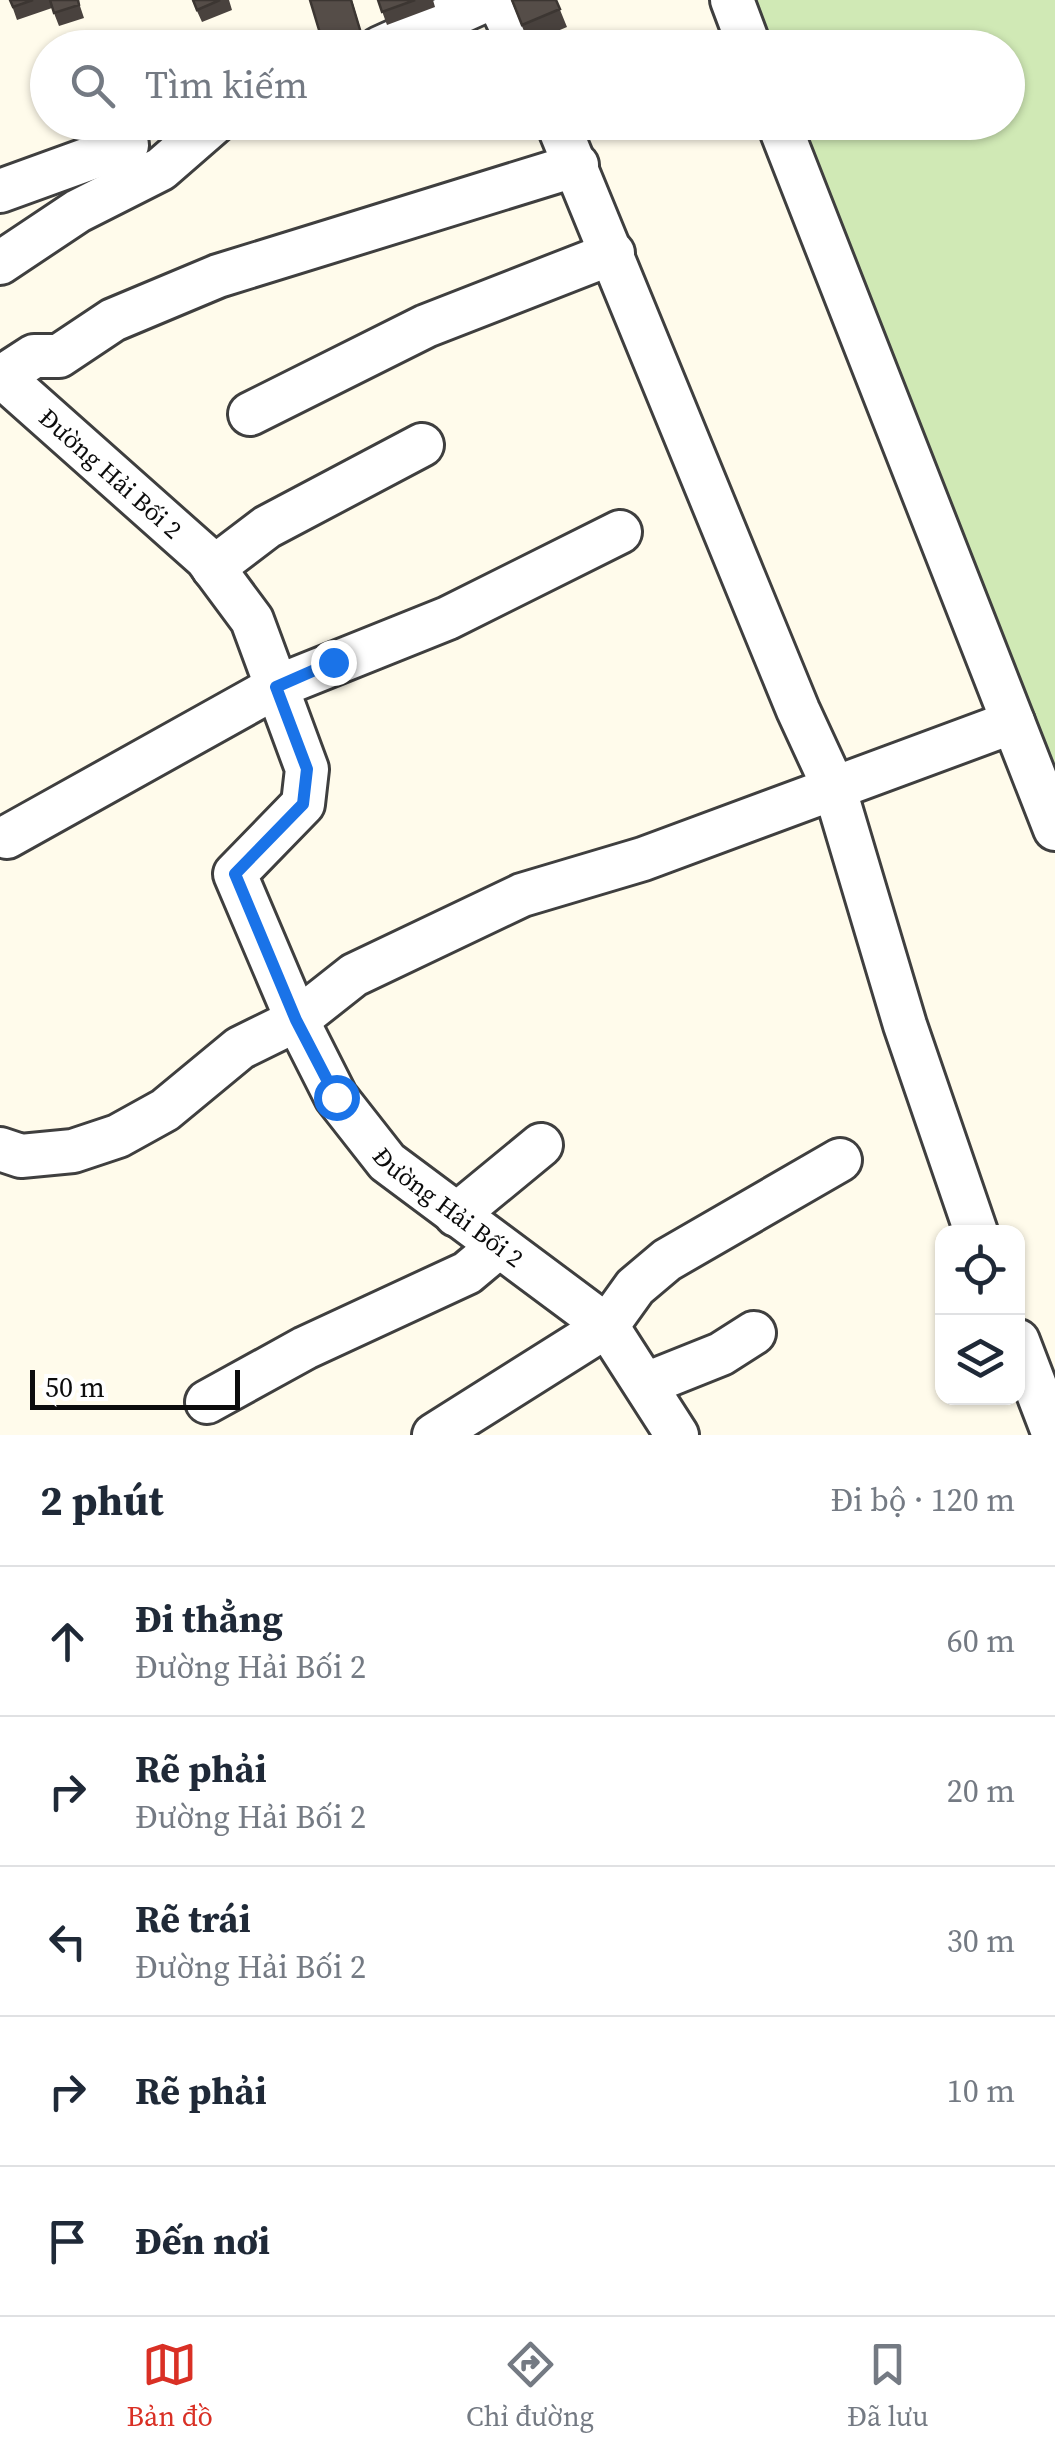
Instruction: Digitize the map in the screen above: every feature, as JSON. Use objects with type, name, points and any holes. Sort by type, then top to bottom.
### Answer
[{"type":"street","points":[[420,30],[486,0]]},
{"type":"street","points":[[498,0],[512,30]]},
{"type":"street","points":[[732,0],[743,30]]},
{"type":"street","points":[[0,262],[78,211],[161,169],[194,140]]},
{"type":"street","points":[[566,140],[798,710],[836,790],[905,1025],[974,1225]]},
{"type":"street","points":[[785,140],[1055,829]]},
{"type":"street","points":[[0,190],[127,145]]},
{"type":"street","points":[[2,375],[34,356],[59,356],[113,320],[203,282],[578,165]]},
{"type":"street","points":[[250,414],[426,326],[613,253]]},
{"type":"street","name":"Đường Hải Bối 2","points":[[2,375],[213,568],[252,620],[307,769],[303,804],[235,874],[296,1020],[336,1097],[388,1162],[606,1326],[677,1435]]},
{"type":"street","points":[[213,568],[267,527],[422,445]]},
{"type":"street","points":[[7,836],[276,687],[448,618],[620,532]]},
{"type":"street","points":[[4,1156],[72,1151],[118,1136],[165,1110],[240,1048],[296,1020],[354,975],[522,895],[643,859],[1013,722]]},
{"type":"street","points":[[456,1215],[540,1144]]},
{"type":"street","points":[[434,1435],[606,1326],[635,1287],[667,1260],[840,1160]]},
{"type":"street","points":[[207,1402],[305,1348],[467,1274],[498,1247]]},
{"type":"street","points":[[646,1384],[721,1354],[754,1333]]},
{"type":"street","points":[[1025,1358],[1054,1435]]},
{"type":"green space","points":[[748,0],[1055,0],[1055,791],[803,140],[1025,140],[1025,30],[760,30]]},
{"type":"building","points":[[10,0],[33,0],[13,7]]},
{"type":"building","points":[[50,0],[78,0],[79,5],[54,13]]},
{"type":"building","points":[[193,0],[220,0],[197,10]]},
{"type":"building","points":[[310,0],[351,0],[360,30],[319,30]]},
{"type":"building","points":[[378,0],[415,0],[382,12]]},
{"type":"building","points":[[512,0],[556,0],[560,9],[522,25]]},
{"type":"route","points":[[333,662],[276,687],[307,769],[303,804],[235,874],[296,1020],[336,1097]]}]
